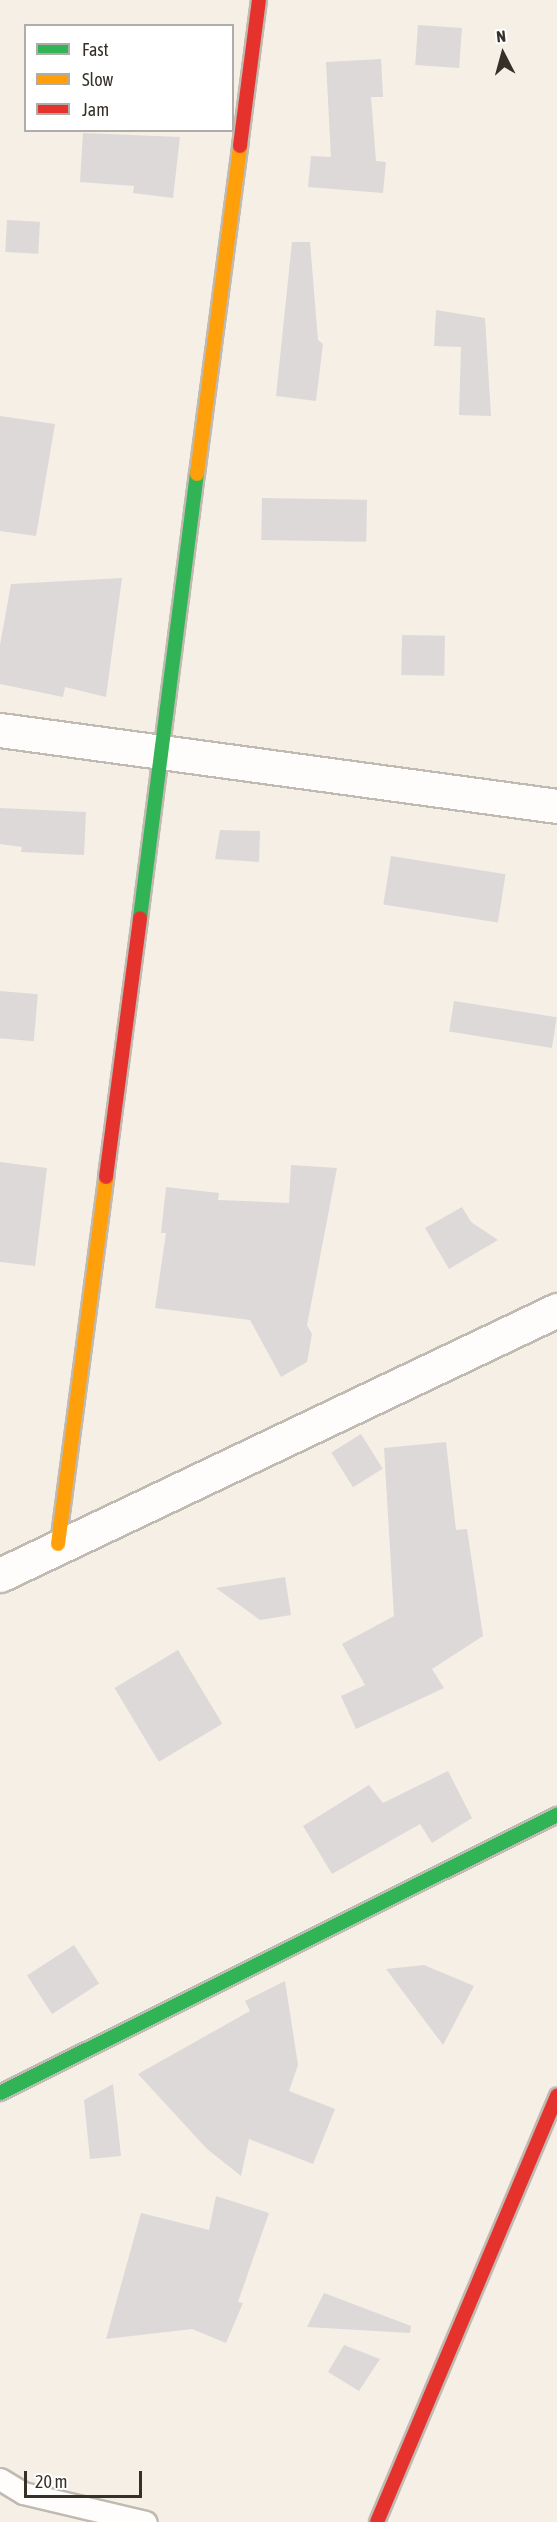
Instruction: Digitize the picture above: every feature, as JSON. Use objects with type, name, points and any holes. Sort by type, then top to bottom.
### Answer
[{"type":"main road","points":[[58,1544],[259,0]]},
{"type":"main road","points":[[0,2093],[557,1815]]},
{"type":"main road","points":[[377,2522],[557,2095]]},
{"type":"street","points":[[0,730],[557,806]]},
{"type":"street","points":[[0,1575],[58,1544],[557,1310]]},
{"type":"lane","points":[[0,2478],[23,2493],[146,2522]]},
{"type":"building","points":[[418,25],[462,28],[459,68],[415,65]]},
{"type":"building","points":[[381,59],[383,97],[371,97],[376,161],[386,162],[383,193],[308,187],[311,156],[331,157],[326,62]]},
{"type":"building","points":[[83,133],[180,137],[173,198],[133,193],[134,186],[80,182]]},
{"type":"building","points":[[7,220],[40,222],[38,254],[5,252]]},
{"type":"building","points":[[292,242],[310,242],[318,340],[323,344],[316,401],[276,396]]},
{"type":"building","points":[[436,310],[485,318],[491,416],[459,415],[461,347],[434,346]]},
{"type":"building","points":[[0,416],[55,424],[36,536],[0,531]]},
{"type":"building","points":[[262,498],[367,500],[366,542],[261,540]]},
{"type":"building","points":[[122,578],[106,697],[65,687],[63,697],[0,684],[0,645],[11,584]]},
{"type":"building","points":[[402,635],[445,636],[444,676],[401,675]]},
{"type":"building","points":[[0,808],[86,812],[84,855],[21,852],[22,847],[0,844]]},
{"type":"building","points":[[220,830],[260,831],[259,862],[215,859]]},
{"type":"building","points":[[391,856],[506,874],[498,923],[383,904]]},
{"type":"building","points":[[0,991],[38,994],[34,1041],[0,1038]]},
{"type":"building","points":[[454,1001],[557,1017],[552,1048],[449,1032]]},
{"type":"building","points":[[0,1162],[47,1168],[35,1266],[0,1262]]},
{"type":"building","points":[[291,1165],[337,1168],[307,1325],[312,1334],[307,1362],[281,1377],[250,1320],[155,1308],[166,1233],[161,1233],[166,1187],[219,1193],[218,1200],[289,1203]]},
{"type":"building","points":[[462,1207],[471,1222],[498,1240],[449,1269],[425,1228]]},
{"type":"building","points":[[361,1434],[383,1469],[353,1487],[331,1453]]},
{"type":"building","points":[[446,1442],[456,1530],[467,1529],[483,1636],[432,1669],[444,1688],[356,1729],[341,1696],[365,1685],[342,1644],[394,1616],[384,1448]]},
{"type":"building","points":[[285,1577],[291,1615],[260,1620],[216,1588]]},
{"type":"building","points":[[178,1650],[222,1724],[159,1762],[115,1688]]},
{"type":"building","points":[[448,1771],[472,1818],[432,1843],[420,1824],[332,1874],[303,1826],[369,1785],[383,1803]]},
{"type":"building","points":[[74,1945],[99,1984],[52,2014],[27,1975]]},
{"type":"building","points":[[424,1965],[474,1986],[443,2045],[386,1969]]},
{"type":"building","points":[[285,1981],[298,2065],[289,2091],[335,2109],[313,2164],[249,2139],[241,2176],[207,2149],[138,2074],[250,2011],[245,2001]]},
{"type":"building","points":[[113,2084],[121,2156],[90,2159],[84,2100]]},
{"type":"building","points":[[216,2196],[269,2213],[238,2302],[243,2303],[226,2343],[192,2329],[106,2339],[141,2213],[209,2230]]},
{"type":"building","points":[[324,2293],[411,2326],[410,2333],[307,2327]]},
{"type":"building","points":[[344,2345],[380,2359],[359,2391],[328,2372]]},
{"type":"traffic: fast","points":[[140,918],[197,474]]},
{"type":"traffic: fast","points":[[0,2093],[557,1815]]},
{"type":"traffic: slow","points":[[197,474],[240,146]]},
{"type":"traffic: slow","points":[[58,1544],[106,1177]]},
{"type":"traffic: jam","points":[[240,146],[259,0]]},
{"type":"traffic: jam","points":[[106,1177],[140,918]]},
{"type":"traffic: jam","points":[[377,2522],[557,2095]]}]
